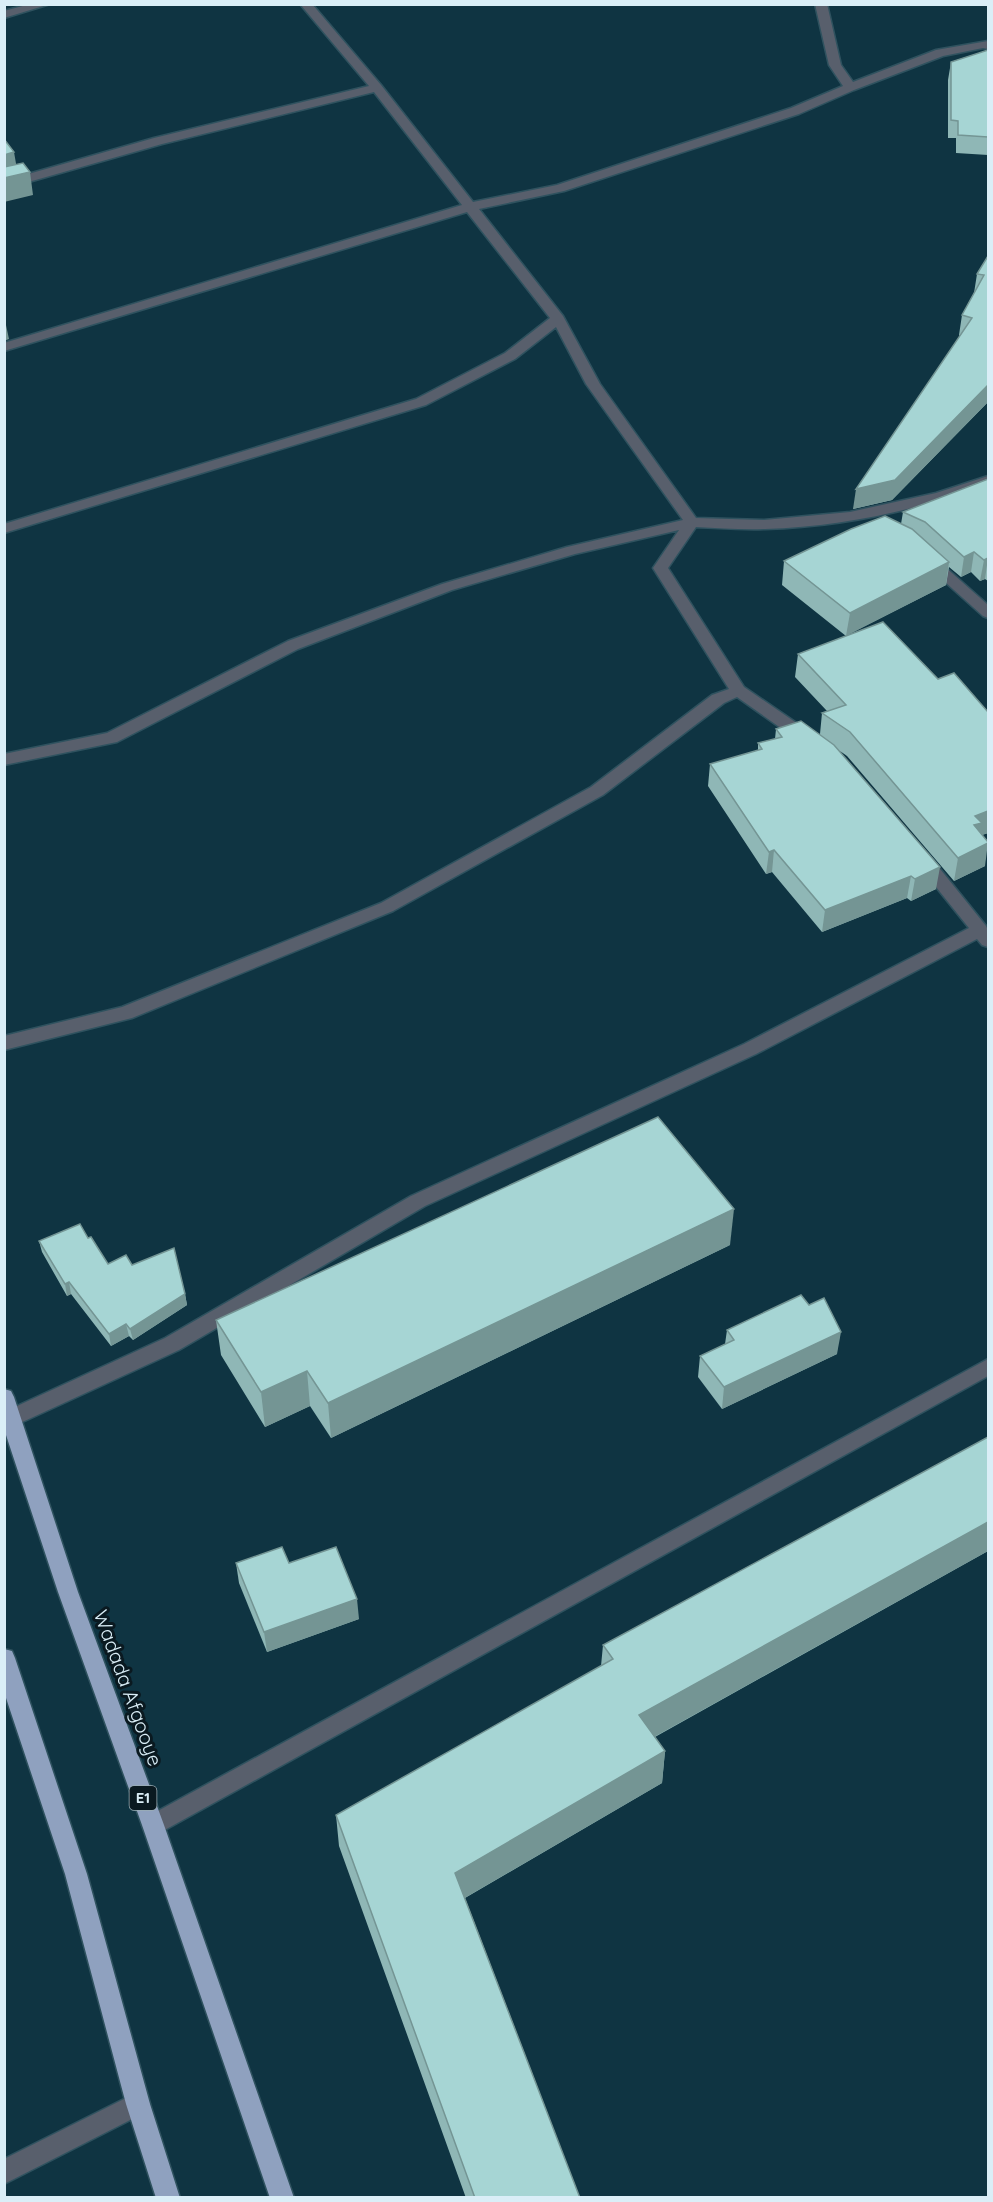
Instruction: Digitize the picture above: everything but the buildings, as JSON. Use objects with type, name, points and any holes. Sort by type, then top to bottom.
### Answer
[{"type":"highway","name":"Wadada Afgooye","points":[[8,1408],[68,1593],[153,1825],[282,2198]]},
{"type":"highway","points":[[4,1658],[76,1874],[138,2104],[168,2198]]},
{"type":"street","points":[[4,15],[45,4]]},
{"type":"street","points":[[305,4],[377,88],[558,319],[593,384],[692,522]]},
{"type":"street","points":[[821,4],[835,65],[850,87]]},
{"type":"street","points":[[4,346],[470,207],[560,188],[795,111],[939,53],[987,44]]},
{"type":"street","points":[[4,185],[158,141],[377,88]]},
{"type":"street","points":[[4,529],[421,402],[510,356],[558,319]]},
{"type":"street","points":[[4,760],[111,738],[293,645],[447,587],[573,550],[692,522],[764,525],[850,517],[940,497],[988,480]]},
{"type":"street","points":[[850,517],[871,527]]},
{"type":"street","points":[[692,522],[660,568],[738,691],[821,748]]},
{"type":"street","points":[[923,554],[988,613]]},
{"type":"street","points":[[4,1043],[126,1012],[387,908],[597,791],[718,699],[738,691]]},
{"type":"street","points":[[8,1408],[172,1344],[418,1201],[750,1049],[984,935],[914,849]]},
{"type":"street","points":[[153,1825],[988,1367]]},
{"type":"street","points":[[4,2172],[138,2104]]}]
